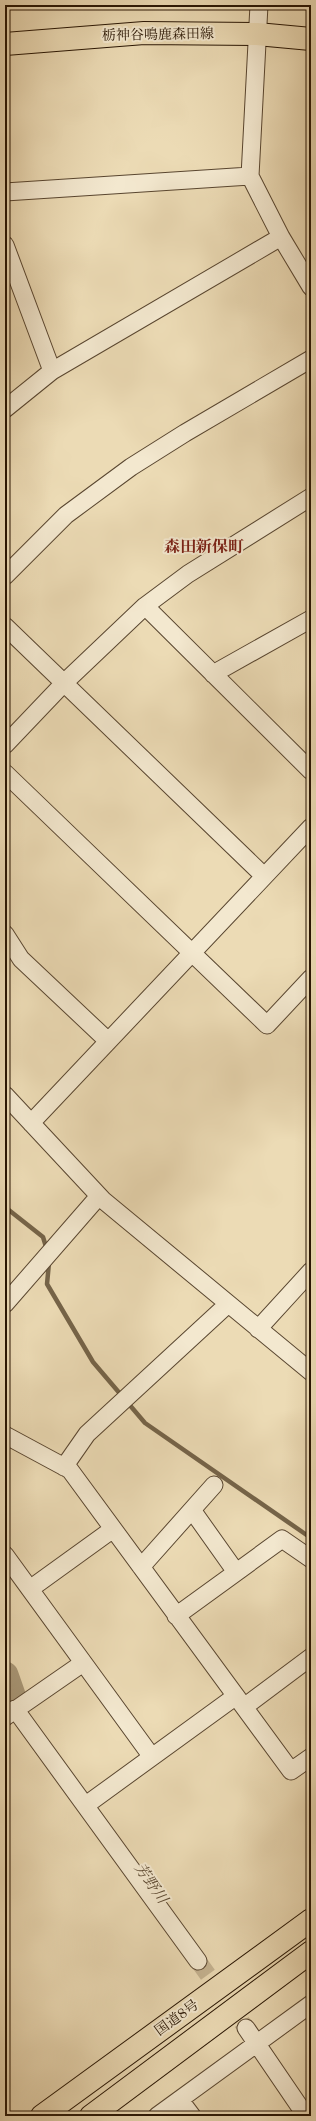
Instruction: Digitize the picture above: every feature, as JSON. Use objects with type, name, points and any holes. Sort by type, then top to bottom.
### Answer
[{"type":"main road","name":"栃神谷鳴鹿森田線","points":[[5,44],[144,32],[257,34],[311,39]]},
{"type":"main road","name":"国道8号","points":[[42,2116],[311,1920]]},
{"type":"main road","name":"国道8号","points":[[91,2116],[311,1952]]},
{"type":"street","points":[[259,5],[250,176],[281,237],[311,286]]},
{"type":"street","points":[[5,192],[250,176]]},
{"type":"street","points":[[5,409],[52,371],[281,237]]},
{"type":"street","points":[[5,244],[52,371]]},
{"type":"street","points":[[5,576],[66,515],[131,467],[185,433],[311,359]]},
{"type":"street","points":[[5,745],[65,682],[145,606],[188,574],[311,498]]},
{"type":"street","points":[[145,606],[311,771]]},
{"type":"street","points":[[213,674],[311,619]]},
{"type":"street","points":[[5,626],[65,682],[264,876]]},
{"type":"street","points":[[5,773],[267,1025],[311,978]]},
{"type":"street","points":[[31,1123],[311,827]]},
{"type":"street","points":[[5,934],[21,959],[108,1041]]},
{"type":"street","points":[[5,1095],[99,1196],[311,1372]]},
{"type":"street","points":[[6,1300],[64,1237],[99,1196]]},
{"type":"street","points":[[258,1329],[311,1271]]},
{"type":"street","points":[[64,1467],[87,1434],[228,1304]]},
{"type":"street","points":[[5,1435],[70,1470],[291,1771],[311,1757]]},
{"type":"street","points":[[141,1568],[214,1485]]},
{"type":"street","points":[[192,1510],[236,1572]]},
{"type":"street","points":[[30,1589],[113,1529]]},
{"type":"street","points":[[176,1616],[282,1539],[311,1559]]},
{"type":"street","points":[[5,1555],[152,1757]]},
{"type":"street","points":[[86,1805],[152,1757],[311,1657]]},
{"type":"street","points":[[84,1663],[10,1713],[86,1805],[198,1961]]},
{"type":"street","points":[[157,2116],[311,2004]]},
{"type":"street","points":[[246,2028],[306,2116]]},
{"type":"street","points":[[180,2100],[192,2116]]},
{"type":"waterway","points":[[5,1207],[43,1237],[47,1250]]},
{"type":"waterway","points":[[49,1263],[47,1284],[93,1362],[145,1423],[311,1538]]},
{"type":"waterway","name":"芳野川","points":[[5,1675],[12,1695]]},
{"type":"tunnel","points":[[198,1961],[246,2028]]},
{"type":"district","name":"森田新保町","points":[[204,548]]}]
